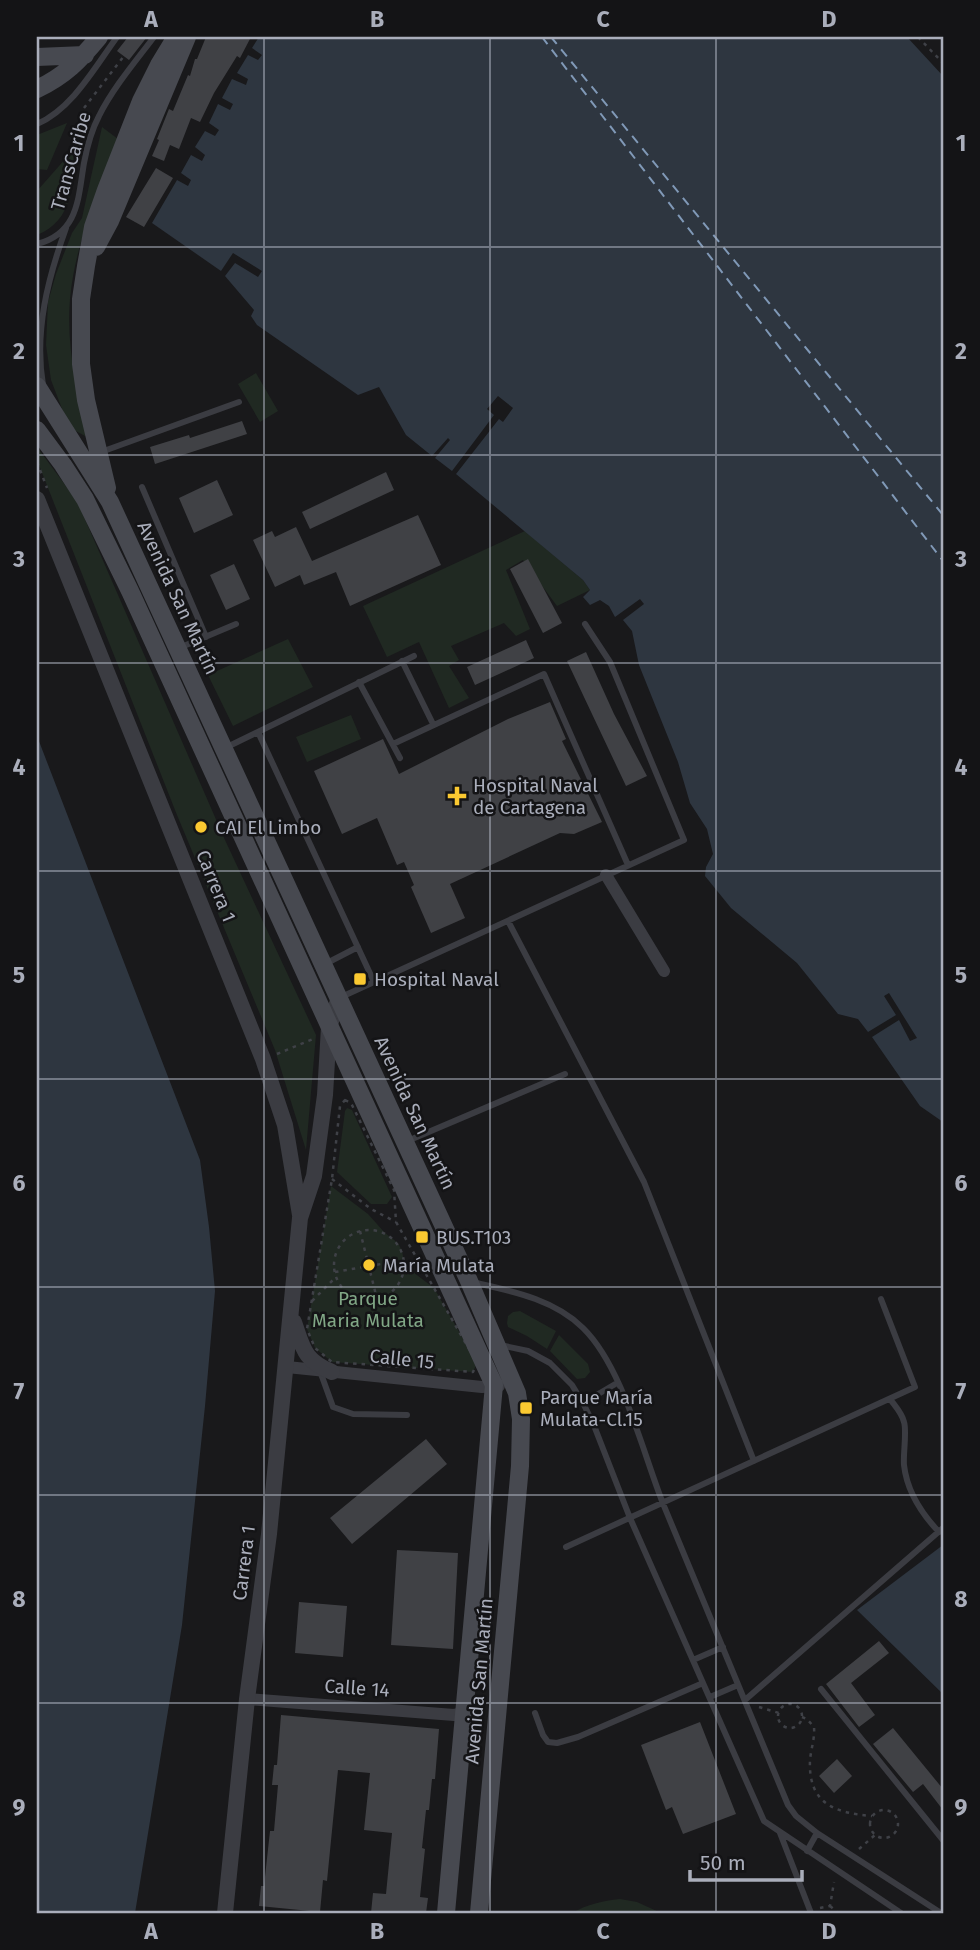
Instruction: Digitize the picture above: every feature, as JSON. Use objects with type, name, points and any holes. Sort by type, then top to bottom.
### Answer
[{"type":"main road","points":[[37,89],[69,70],[99,37]]},
{"type":"main road","points":[[90,456],[82,364],[81,299],[93,228],[141,101],[176,37]]},
{"type":"main road","points":[[86,266],[110,220],[187,37]]},
{"type":"main road","points":[[37,57],[85,54]]},
{"type":"main road","name":"Avenida San Martín","points":[[37,387],[47,405],[90,456],[469,1281],[517,1393],[521,1419],[520,1466],[479,1913]]},
{"type":"main road","points":[[37,430],[85,499],[130,591],[324,1032],[494,1385]]},
{"type":"main road","name":"Avenida San Martín","points":[[446,1913],[494,1385]]},
{"type":"street","name":"Carrera 1","points":[[42,493],[263,1059],[285,1125],[300,1218]]},
{"type":"street","points":[[607,875],[664,971]]},
{"type":"street","name":"Carrera 1","points":[[226,1913],[247,1699],[270,1534],[300,1218],[314,1176],[325,1096],[324,1032],[339,998]]},
{"type":"street","points":[[292,1316],[304,1353],[326,1371]]},
{"type":"street","name":"Calle 15","points":[[287,1367],[482,1387],[502,1386],[512,1380]]},
{"type":"street","name":"Calle 14","points":[[247,1699],[454,1715],[464,1713]]},
{"type":"lane","points":[[85,54],[106,37]]},
{"type":"lane","name":"TransCaribe","points":[[37,124],[51,118],[69,102],[117,37]]},
{"type":"lane","name":"TransCaribe","points":[[47,405],[41,374],[40,347],[43,310],[51,273],[67,226],[75,212],[94,127],[117,88],[154,37]]},
{"type":"lane","name":"TransCaribe","points":[[37,244],[56,236],[67,226]]},
{"type":"lane","points":[[63,465],[239,402]]},
{"type":"lane","points":[[142,487],[206,637]]},
{"type":"lane","points":[[339,998],[684,839],[610,662],[585,624]]},
{"type":"lane","points":[[178,648],[236,625]]},
{"type":"lane","points":[[224,749],[414,656]]},
{"type":"lane","points":[[402,662],[433,724]]},
{"type":"lane","points":[[393,744],[544,674],[628,865]]},
{"type":"lane","points":[[359,682],[400,758]]},
{"type":"lane","points":[[258,732],[374,982]]},
{"type":"lane","points":[[508,920],[643,1182],[754,1461]]},
{"type":"lane","points":[[324,965],[358,947]]},
{"type":"lane","points":[[405,1142],[565,1074]]},
{"type":"lane","points":[[469,1281],[521,1294],[566,1314],[584,1329],[603,1353],[628,1408],[663,1503],[788,1805],[796,1816],[817,1833],[941,1913]]},
{"type":"lane","points":[[566,1548],[915,1387],[881,1299]]},
{"type":"lane","points":[[498,1345],[528,1351],[550,1363],[572,1385],[583,1403],[630,1518],[764,1821],[901,1913]]},
{"type":"lane","points":[[326,1371],[333,1407],[353,1414],[407,1415]]},
{"type":"lane","points":[[583,1403],[617,1383]]},
{"type":"lane","points":[[746,1699],[941,1530],[921,1511],[908,1485],[904,1466],[905,1426],[901,1414],[890,1399]]},
{"type":"lane","points":[[693,1660],[723,1647]]},
{"type":"lane","points":[[535,1713],[548,1742],[557,1743],[578,1737],[703,1683]]},
{"type":"lane","points":[[710,1697],[738,1685]]},
{"type":"lane","points":[[821,1689],[943,1840]]},
{"type":"lane","points":[[779,1832],[810,1911]]},
{"type":"lane","points":[[807,1851],[817,1833]]},
{"type":"lane","points":[[887,1913],[889,1905]]},
{"type":"path","points":[[918,37],[943,63]]},
{"type":"path","points":[[84,108],[124,56]]},
{"type":"path","points":[[37,462],[42,493]]},
{"type":"path","points":[[263,1059],[324,1032]]},
{"type":"path","points":[[345,1100],[351,1103],[394,1190],[396,1222],[478,1363],[473,1372],[332,1362],[315,1348],[307,1329],[332,1179],[340,1106],[345,1100]]},
{"type":"path","points":[[332,1179],[371,1209],[396,1222]]},
{"type":"path","points":[[375,1230],[392,1237],[405,1260],[404,1274],[397,1287],[377,1299],[364,1300],[356,1297],[342,1288],[336,1277],[335,1255],[338,1247],[348,1237],[360,1231],[375,1230]]},
{"type":"path","points":[[360,1231],[377,1299]]},
{"type":"path","points":[[335,1272],[405,1260]]},
{"type":"path","points":[[312,1301],[336,1277]]},
{"type":"path","points":[[746,1699],[755,1706],[779,1713]]},
{"type":"path","points":[[786,1704],[794,1704],[801,1710],[802,1717],[798,1724],[788,1727],[782,1724],[779,1713],[786,1704]]},
{"type":"path","points":[[802,1717],[814,1727],[810,1776],[819,1796],[836,1811],[872,1816]]},
{"type":"path","points":[[886,1810],[894,1814],[898,1821],[893,1835],[884,1838],[875,1835],[870,1827],[876,1811],[886,1810]]},
{"type":"path","points":[[851,1855],[875,1835]]},
{"type":"path","points":[[830,1906],[836,1870]]},
{"type":"path","points":[[810,1911],[830,1906]]},
{"type":"path","points":[[830,1906],[838,1913]]},
{"type":"green space","points":[[67,123],[47,170],[37,169],[37,135]]},
{"type":"green space","points":[[102,127],[118,139],[82,237],[73,278],[69,316],[76,386],[87,437],[72,429],[51,380],[46,345],[48,302],[72,233],[82,218]]},
{"type":"green space","points":[[74,149],[69,200],[58,220],[37,235],[37,191]]},
{"type":"green space","points":[[256,373],[278,411],[260,422],[238,384]]},
{"type":"green space","points":[[37,447],[77,501],[225,840],[316,1035],[306,1150],[275,1050],[177,815],[37,460]]},
{"type":"green space","points":[[525,531],[583,580],[590,590],[557,606],[523,560],[506,570],[530,629],[516,636],[504,623],[451,646],[459,660],[449,666],[469,698],[449,708],[419,642],[387,657],[363,606]]},
{"type":"green space","points":[[288,639],[313,687],[233,726],[208,675]]},
{"type":"green space","points":[[351,715],[361,739],[307,762],[296,737]]},
{"type":"green space","points":[[347,1108],[352,1110],[392,1197],[387,1204],[371,1204],[337,1172]]},
{"type":"green space","name":"Parque Maria Mulata","points":[[331,1186],[368,1214],[398,1243],[405,1266],[434,1288],[477,1363],[473,1372],[332,1362],[315,1348],[307,1329]]},
{"type":"green space","points":[[520,1311],[556,1331],[547,1349],[508,1327],[508,1316]]},
{"type":"green space","points":[[559,1335],[588,1364],[590,1372],[585,1378],[577,1379],[550,1351]]},
{"type":"green space","points":[[620,1899],[637,1902],[661,1913],[572,1913],[595,1903]]},
{"type":"shaded area","points":[[259,37],[907,37],[943,76],[943,1122],[920,1106],[872,1037],[899,1020],[910,1041],[917,1038],[889,993],[884,996],[896,1015],[868,1032],[858,1019],[838,1014],[797,963],[731,908],[705,876],[706,867],[713,854],[707,829],[690,803],[678,762],[639,665],[632,631],[623,620],[644,604],[640,599],[615,617],[609,606],[600,600],[590,605],[583,597],[590,590],[583,580],[456,474],[499,419],[503,422],[513,408],[498,396],[487,409],[494,415],[452,471],[435,458],[450,440],[448,438],[432,456],[406,435],[379,387],[358,395],[257,325],[251,316],[254,310],[225,276],[235,263],[258,277],[262,271],[233,253],[221,271],[152,223],[177,180],[188,186],[191,180],[181,173],[191,155],[202,161],[205,155],[195,147],[205,131],[215,136],[219,130],[209,123],[218,104],[230,110],[233,104],[222,98],[232,79],[246,85],[248,79],[237,73],[248,55],[258,60],[262,55],[252,48]]},
{"type":"shaded area","points":[[37,736],[200,1160],[215,1291],[182,1625],[135,1913],[37,1913]]},
{"type":"shaded area","points":[[943,1545],[943,1694],[857,1610]]},
{"type":"building","points":[[128,37],[147,37],[129,60],[117,51]]},
{"type":"building","points":[[206,37],[251,37],[240,58],[237,56],[214,93],[200,122],[191,118],[179,149],[170,145],[164,161],[152,156],[159,140],[157,139],[169,109],[173,111],[188,75],[190,76]]},
{"type":"building","points":[[156,168],[173,178],[144,227],[126,217]]},
{"type":"building","points":[[242,421],[247,434],[155,464],[150,447],[189,435],[190,438]]},
{"type":"building","points":[[386,472],[394,490],[310,529],[302,512]]},
{"type":"building","points":[[217,480],[233,515],[194,533],[179,498]]},
{"type":"building","points":[[418,515],[441,565],[350,606],[336,572],[304,585],[300,575],[275,587],[253,540],[272,531],[275,537],[296,527],[312,561]]},
{"type":"building","points":[[528,559],[562,623],[543,633],[510,569]]},
{"type":"building","points":[[234,564],[250,599],[226,610],[210,575]]},
{"type":"building","points":[[526,640],[534,658],[475,685],[467,667]]},
{"type":"building","points":[[586,652],[614,714],[647,776],[626,786],[567,661]]},
{"type":"building","name":"Hospital Naval de Cartagena","points":[[550,702],[566,739],[562,741],[602,822],[574,834],[560,833],[450,884],[465,918],[431,933],[411,887],[414,885],[404,862],[397,865],[377,818],[342,834],[314,771],[383,739],[399,774],[508,719]]},
{"type":"building","points":[[426,1439],[447,1464],[352,1544],[330,1518]]},
{"type":"building","points":[[397,1550],[458,1553],[453,1649],[391,1645]]},
{"type":"building","points":[[299,1602],[347,1606],[343,1657],[295,1653]]},
{"type":"building","points":[[879,1641],[889,1653],[851,1683],[875,1715],[859,1727],[826,1684]]},
{"type":"building","points":[[281,1715],[439,1729],[435,1779],[432,1779],[429,1810],[426,1810],[422,1848],[425,1849],[420,1897],[428,1898],[426,1913],[371,1913],[373,1893],[386,1894],[392,1833],[364,1830],[370,1773],[338,1770],[327,1881],[323,1880],[320,1912],[259,1906],[270,1831],[274,1831],[278,1785],[272,1785],[274,1765],[277,1765]]},
{"type":"building","points":[[700,1722],[736,1814],[683,1834],[672,1807],[666,1810],[641,1745]]},
{"type":"building","points":[[893,1728],[943,1789],[943,1810],[923,1784],[913,1792],[873,1744]]},
{"type":"building","points":[[837,1759],[852,1776],[834,1793],[819,1776]]},
{"type":"ferry route","points":[[542,37],[943,561]]},
{"type":"ferry route","points":[[551,37],[943,515]]},
{"type":"place","name":"Hospital Naval de Cartagena","points":[[457,796]]},
{"type":"place","name":"CAI El Limbo","points":[[201,827]]},
{"type":"place","name":"Hospital Naval","points":[[360,979]]},
{"type":"place","name":"BUS.T103","points":[[422,1237]]},
{"type":"place","name":"María Mulata","points":[[369,1265]]},
{"type":"place","name":"Parque María Mulata-Cl.15","points":[[526,1408]]}]
